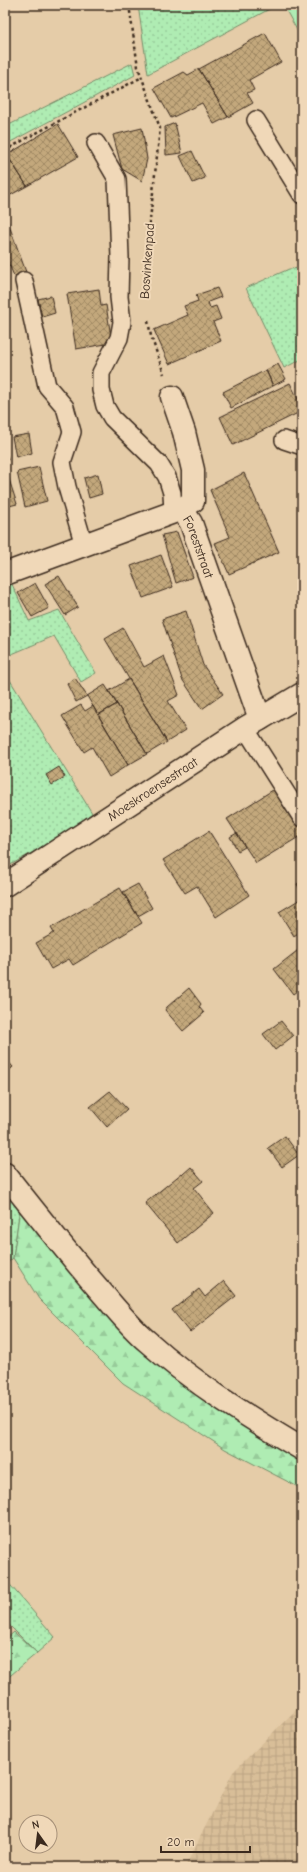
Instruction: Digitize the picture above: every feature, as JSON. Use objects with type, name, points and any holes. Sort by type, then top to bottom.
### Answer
[{"type":"street","points":[[172,397],[184,432],[193,470],[192,501],[177,510]]},
{"type":"street","name":"Foreststraat","points":[[5,574],[177,510],[191,523],[253,724]]},
{"type":"street","name":"Moeskroensestraat","points":[[5,885],[253,724],[302,694]]},
{"type":"street","points":[[5,1174],[49,1231],[147,1342],[188,1375],[247,1416],[302,1448]]},
{"type":"lane","points":[[256,120],[302,195]]},
{"type":"lane","points":[[96,143],[117,180],[120,257],[119,297],[122,322],[119,338],[101,373],[101,390],[105,406],[112,418],[159,464],[167,477],[177,510]]},
{"type":"lane","points":[[24,281],[46,386],[65,407],[72,432],[62,462],[67,487],[84,545]]},
{"type":"lane","points":[[284,440],[302,446]]},
{"type":"lane","points":[[253,724],[302,818]]},
{"type":"path","name":"Bosvinkenpad","points":[[129,5],[138,67],[160,128],[145,262]]},
{"type":"path","points":[[5,151],[142,77]]},
{"type":"path","name":"Bosvinkenpad","points":[[146,314],[151,336],[172,397]]},
{"type":"shaded area","points":[[302,1704],[302,1867],[185,1867],[233,1772]]},
{"type":"green space","points":[[138,5],[277,5],[148,74]]},
{"type":"green space","points":[[283,5],[302,5],[302,39]]},
{"type":"green space","points":[[132,63],[135,75],[5,145],[5,127]]},
{"type":"green space","points":[[302,268],[302,359],[284,368],[246,288],[289,269]]},
{"type":"green space","points":[[10,580],[29,621],[59,610],[96,673],[81,682],[54,636],[5,657],[5,582]]},
{"type":"green space","points":[[5,672],[92,813],[65,834],[5,868]]},
{"type":"green space","points":[[5,1192],[20,1208],[13,1258],[5,1265]]},
{"type":"green space","points":[[20,1208],[65,1263],[302,1457],[302,1489],[225,1449],[123,1383],[39,1299],[13,1258]]},
{"type":"green space","points":[[5,1579],[55,1637],[37,1653],[5,1621]]},
{"type":"green space","points":[[14,1632],[37,1653],[5,1680],[5,1640]]},
{"type":"building","points":[[265,33],[281,62],[249,80],[254,90],[247,93],[253,103],[228,117],[199,69]]},
{"type":"building","points":[[199,69],[228,117],[214,124],[202,103],[171,118],[154,88],[184,72],[188,75]]},
{"type":"building","points":[[175,123],[182,153],[166,155],[165,127]]},
{"type":"building","points":[[58,124],[78,157],[27,186],[7,155]]},
{"type":"building","points":[[142,128],[147,159],[142,181],[122,169],[113,135]]},
{"type":"building","points":[[192,151],[205,178],[193,183],[180,156]]},
{"type":"building","points":[[7,155],[27,186],[5,198],[5,157]]},
{"type":"building","points":[[5,214],[26,272],[14,276],[5,255]]},
{"type":"building","points":[[217,288],[221,297],[208,302],[210,308],[216,306],[221,319],[213,322],[221,341],[169,364],[154,330],[188,315],[184,306],[198,301],[196,295]]},
{"type":"building","points":[[99,289],[101,306],[106,305],[112,343],[76,349],[67,294]]},
{"type":"building","points":[[51,296],[55,313],[42,317],[38,299]]},
{"type":"building","points":[[278,364],[286,379],[273,386],[266,370]]},
{"type":"building","points":[[266,370],[273,386],[231,408],[223,392]]},
{"type":"building","points":[[290,383],[302,407],[302,411],[233,445],[220,417]]},
{"type":"building","points":[[29,434],[32,453],[16,457],[12,437]]},
{"type":"building","points":[[5,449],[8,460],[5,461]]},
{"type":"building","points":[[5,467],[17,504],[5,507]]},
{"type":"building","points":[[39,467],[47,501],[25,507],[17,472]]},
{"type":"building","points":[[244,473],[279,552],[229,574],[215,543],[230,537],[210,490]]},
{"type":"building","points":[[98,474],[102,494],[89,498],[84,478]]},
{"type":"building","points":[[177,532],[193,577],[176,583],[162,535]]},
{"type":"building","points":[[161,555],[173,587],[143,598],[131,566]]},
{"type":"building","points":[[59,576],[78,607],[65,615],[45,584]]},
{"type":"building","points":[[35,583],[49,608],[32,617],[18,593]]},
{"type":"building","points":[[186,611],[203,665],[223,694],[202,709],[182,679],[162,619]]},
{"type":"building","points":[[123,628],[144,667],[164,656],[179,695],[168,701],[186,730],[167,742],[105,639]]},
{"type":"building","points":[[75,678],[87,696],[76,702],[67,684]]},
{"type":"building","points":[[129,679],[167,742],[147,754],[109,691]]},
{"type":"building","points":[[105,685],[117,704],[98,715],[87,696]]},
{"type":"building","points":[[117,704],[147,754],[128,765],[98,715]]},
{"type":"building","points":[[81,705],[85,711],[93,706],[128,765],[109,777],[92,747],[84,752],[62,716]]},
{"type":"building","points":[[59,767],[65,777],[52,785],[46,775]]},
{"type":"building","points":[[276,788],[302,828],[302,835],[256,863],[227,819]]},
{"type":"building","points":[[209,831],[249,895],[216,917],[197,886],[185,893],[163,860]]},
{"type":"building","points":[[237,833],[245,847],[238,851],[230,837]]},
{"type":"building","points":[[302,881],[302,893],[297,884]]},
{"type":"building","points":[[138,884],[152,908],[138,916],[123,892]]},
{"type":"building","points":[[120,888],[142,923],[73,965],[69,959],[51,969],[36,943],[54,933],[51,928]]},
{"type":"building","points":[[302,898],[302,924],[299,926],[301,931],[294,936],[279,912]]},
{"type":"building","points":[[302,947],[302,987],[293,994],[274,969]]},
{"type":"building","points":[[189,988],[201,1004],[199,1007],[204,1013],[183,1031],[165,1010]]},
{"type":"building","points":[[281,1021],[293,1036],[275,1050],[263,1034]]},
{"type":"building","points":[[5,1058],[13,1067],[5,1074]]},
{"type":"building","points":[[110,1091],[127,1109],[107,1127],[90,1107]]},
{"type":"building","points":[[285,1136],[299,1155],[282,1167],[268,1148]]},
{"type":"building","points":[[191,1167],[203,1181],[194,1188],[214,1213],[178,1243],[145,1203]]},
{"type":"building","points":[[224,1281],[236,1296],[190,1332],[172,1310],[199,1289],[205,1297]]}]
